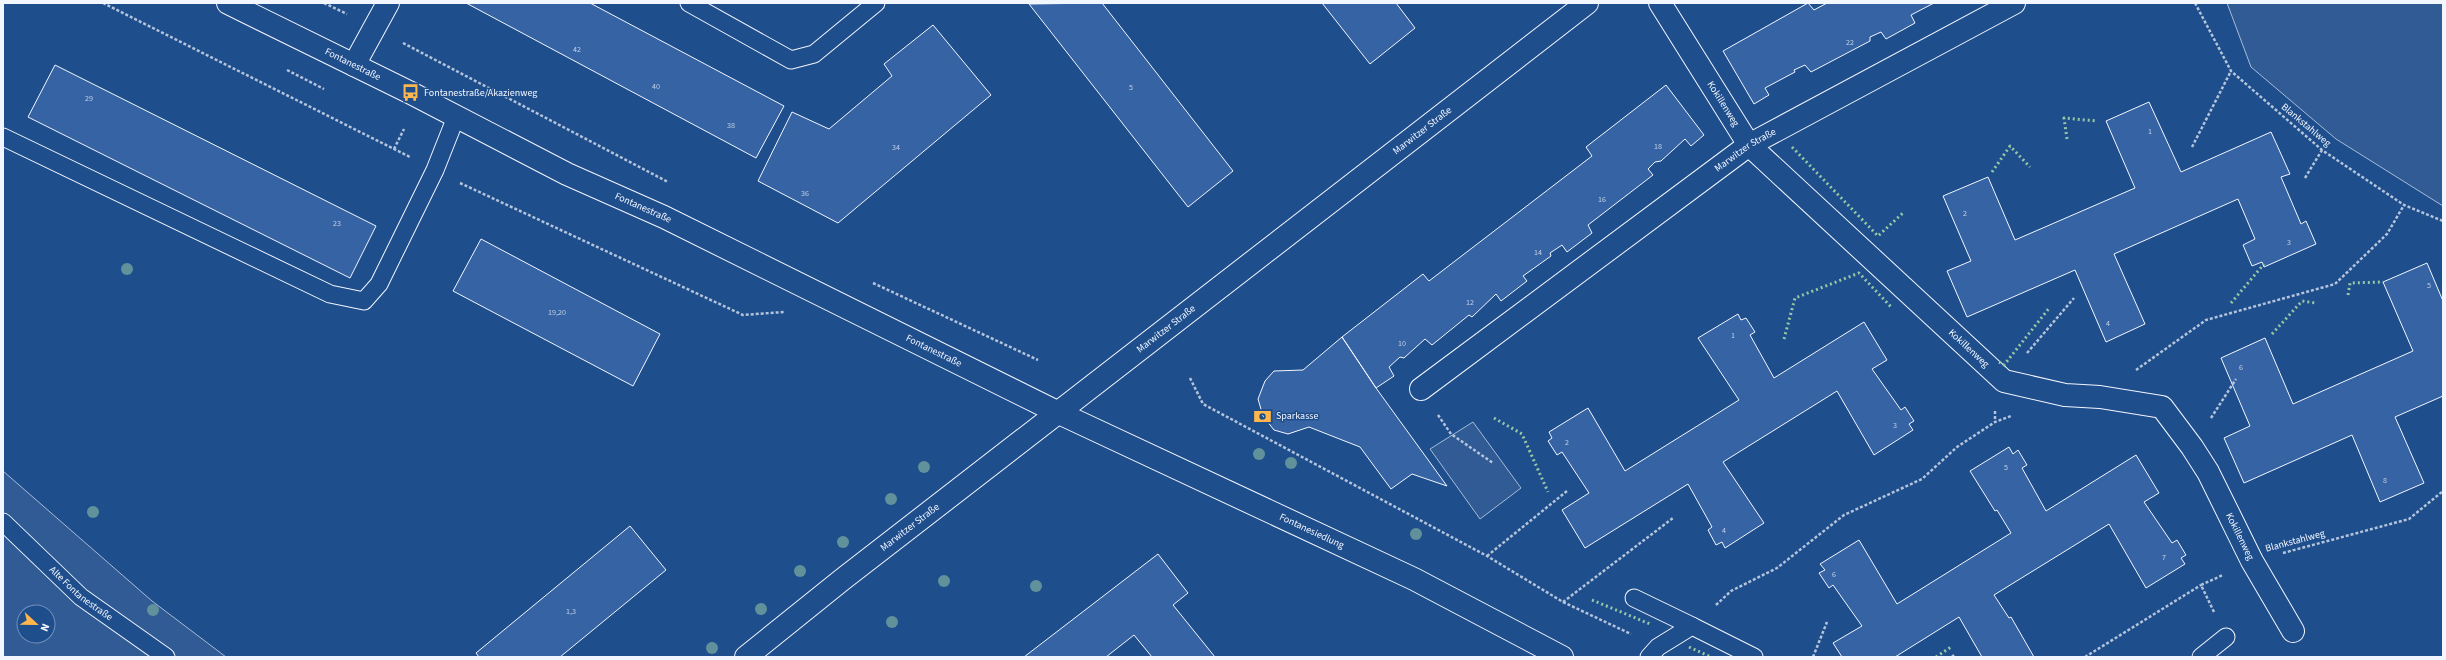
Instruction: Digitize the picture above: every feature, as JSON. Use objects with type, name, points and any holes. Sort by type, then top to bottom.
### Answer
[{"type":"street","name":"Fontanestraße","points":[[228,3],[354,65],[567,174],[671,221],[1059,413]]},
{"type":"street","points":[[354,65],[388,3]]},
{"type":"street","name":"Marwitzer Straße","points":[[746,657],[842,579],[1059,413],[1588,3]]},
{"type":"street","name":"Kokillenweg","points":[[1660,3],[1749,145],[2004,381],[2066,395],[2100,397],[2162,407],[2192,447],[2208,472],[2252,561],[2293,631]]},
{"type":"street","name":"Marwitzer Straße","points":[[1421,389],[1749,145],[2014,3]]},
{"type":"street","name":"Fontanesiedlung","points":[[1059,413],[1414,579],[1562,657]]},
{"type":"lane","points":[[689,3],[791,60],[814,54],[876,3]]},
{"type":"lane","points":[[3,137],[330,294],[364,301],[379,284],[434,170],[456,117]]},
{"type":"lane","name":"Alte Fontanestraße","points":[[3,522],[81,597],[166,657]]},
{"type":"lane","points":[[1634,598],[1754,657]]},
{"type":"lane","points":[[1653,652],[1692,626]]},
{"type":"lane","points":[[2201,657],[2226,638]]},
{"type":"path","points":[[324,3],[674,185]]},
{"type":"path","name":"Blankstahlweg","points":[[2195,3],[2231,71],[2322,150],[2404,205],[2443,221]]},
{"type":"path","points":[[287,70],[324,89]]},
{"type":"path","points":[[2192,147],[2231,71]]},
{"type":"path","points":[[394,149],[404,129]]},
{"type":"path","points":[[2305,178],[2322,150]]},
{"type":"path","points":[[2100,397],[2206,320],[2335,284],[2388,234],[2404,205]]},
{"type":"path","points":[[866,279],[1038,360]]},
{"type":"path","points":[[2004,381],[2074,298]]},
{"type":"path","points":[[1190,378],[1203,404],[1487,556],[1563,602],[1653,652]]},
{"type":"path","points":[[2192,447],[2236,379]]},
{"type":"path","points":[[1421,389],[1451,434],[1493,463]]},
{"type":"path","points":[[1692,626],[1731,591],[1777,568],[1844,515],[1922,479],[1957,447],[1995,422],[2016,414]]},
{"type":"path","points":[[1487,556],[1567,491]]},
{"type":"path","name":"Blankstahlweg","points":[[2085,657],[2201,585],[2252,561],[2409,519],[2443,491]]},
{"type":"path","points":[[1563,602],[1673,518]]},
{"type":"path","points":[[2201,585],[2226,638]]},
{"type":"path","points":[[1813,657],[1827,622]]},
{"type":"shaded area","points":[[2227,3],[2443,3],[2443,206],[2336,139],[2251,67]]},
{"type":"shaded area","points":[[1473,422],[1521,488],[1480,519],[1430,449]]},
{"type":"shaded area","points":[[3,471],[152,601],[226,657],[3,657]]},
{"type":"building","points":[[466,3],[590,3],[784,106],[756,158]]},
{"type":"building","points":[[1102,3],[1233,171],[1188,207],[1029,4]]},
{"type":"building","points":[[1322,3],[1396,3],[1415,28],[1370,64]]},
{"type":"building","points":[[1808,3],[1814,10],[1827,3],[1934,3],[1911,15],[1915,23],[1886,39],[1881,32],[1870,37],[1870,41],[1811,72],[1805,65],[1794,70],[1795,72],[1765,88],[1769,95],[1754,104],[1723,51]]},
{"type":"building","points":[[933,25],[991,95],[838,223],[758,181],[792,112],[829,129],[892,76],[884,64]]},
{"type":"building","points":[[55,65],[376,226],[350,278],[28,117]]},
{"type":"building","points":[[1666,85],[1704,135],[1691,146],[1685,139],[1661,161],[1655,162],[1648,169],[1653,175],[1588,225],[1592,233],[1567,252],[1562,245],[1550,253],[1551,256],[1523,276],[1527,281],[1501,301],[1496,294],[1472,317],[1469,315],[1432,345],[1425,339],[1404,358],[1400,357],[1389,367],[1394,376],[1376,388],[1342,337],[1423,274],[1429,281],[1592,156],[1586,147]]},
{"type":"building","points":[[2149,102],[2181,172],[2271,132],[2290,174],[2281,177],[2301,224],[2306,221],[2316,244],[2264,267],[2262,262],[2252,266],[2243,245],[2255,239],[2238,199],[2114,254],[2145,324],[2106,342],[2075,270],[1967,317],[1947,271],[1971,261],[1943,196],[1988,177],[2015,240],[2135,188],[2106,121]]},
{"type":"building","points":[[481,239],[660,334],[633,386],[453,291]]},
{"type":"building","points":[[2427,263],[2443,301],[2443,396],[2395,417],[2424,483],[2380,502],[2352,435],[2244,483],[2224,438],[2250,426],[2221,358],[2265,338],[2293,404],[2413,351],[2383,282]]},
{"type":"building","points":[[1738,314],[1741,320],[1746,318],[1755,332],[1750,335],[1774,378],[1864,322],[1887,360],[1872,369],[1901,410],[1905,407],[1914,421],[1909,424],[1913,430],[1874,455],[1837,391],[1723,462],[1764,523],[1725,548],[1722,542],[1716,545],[1708,530],[1712,527],[1688,484],[1585,548],[1562,510],[1589,493],[1562,452],[1557,455],[1548,441],[1552,438],[1549,432],[1588,408],[1625,471],[1739,400],[1698,338]]},
{"type":"building","points":[[1342,337],[1376,388],[1447,486],[1412,474],[1391,489],[1360,447],[1309,427],[1288,434],[1274,430],[1263,416],[1258,399],[1265,381],[1274,371],[1303,370]]},
{"type":"building","points":[[2009,447],[2013,454],[2018,450],[2027,465],[2022,468],[2046,511],[2136,455],[2159,493],[2144,502],[2172,543],[2177,540],[2186,555],[2181,558],[2185,564],[2146,588],[2109,524],[1994,595],[2009,618],[2011,617],[2034,657],[1982,657],[1959,617],[1895,657],[1842,657],[1833,643],[1862,626],[1833,585],[1829,588],[1819,573],[1825,570],[1820,564],[1859,540],[1897,604],[2011,533],[1997,510],[1995,511],[1970,471]]},
{"type":"building","points":[[630,526],[666,570],[560,657],[479,657],[476,653]]},
{"type":"building","points":[[1158,554],[1188,593],[1173,605],[1215,657],[1152,657],[1134,635],[1106,657],[1024,657]]},
{"type":"hedge","points":[[2067,139],[2064,118],[2097,121]]},
{"type":"hedge","points":[[1992,172],[2010,146],[2030,167]]},
{"type":"hedge","points":[[1792,147],[1878,236],[1904,212]]},
{"type":"hedge","points":[[2231,303],[2264,264]]},
{"type":"hedge","points":[[1784,339],[1795,298],[1859,273],[1892,308]]},
{"type":"hedge","points":[[2348,295],[2350,283],[2383,282]]},
{"type":"hedge","points":[[2272,334],[2302,301],[2315,303]]},
{"type":"hedge","points":[[1999,362],[2004,365],[2050,307]]},
{"type":"hedge","points":[[1494,418],[1522,434],[1548,492]]},
{"type":"hedge","points":[[1592,600],[1650,624]]},
{"type":"hedge","points":[[1689,647],[1711,657]]},
{"type":"hedge","points":[[1936,657],[1951,647]]},
{"type":"place","name":"Fontanestraße/Akazienweg","points":[[411,93]]},
{"type":"place","name":"Sparkasse","points":[[1263,416]]}]
